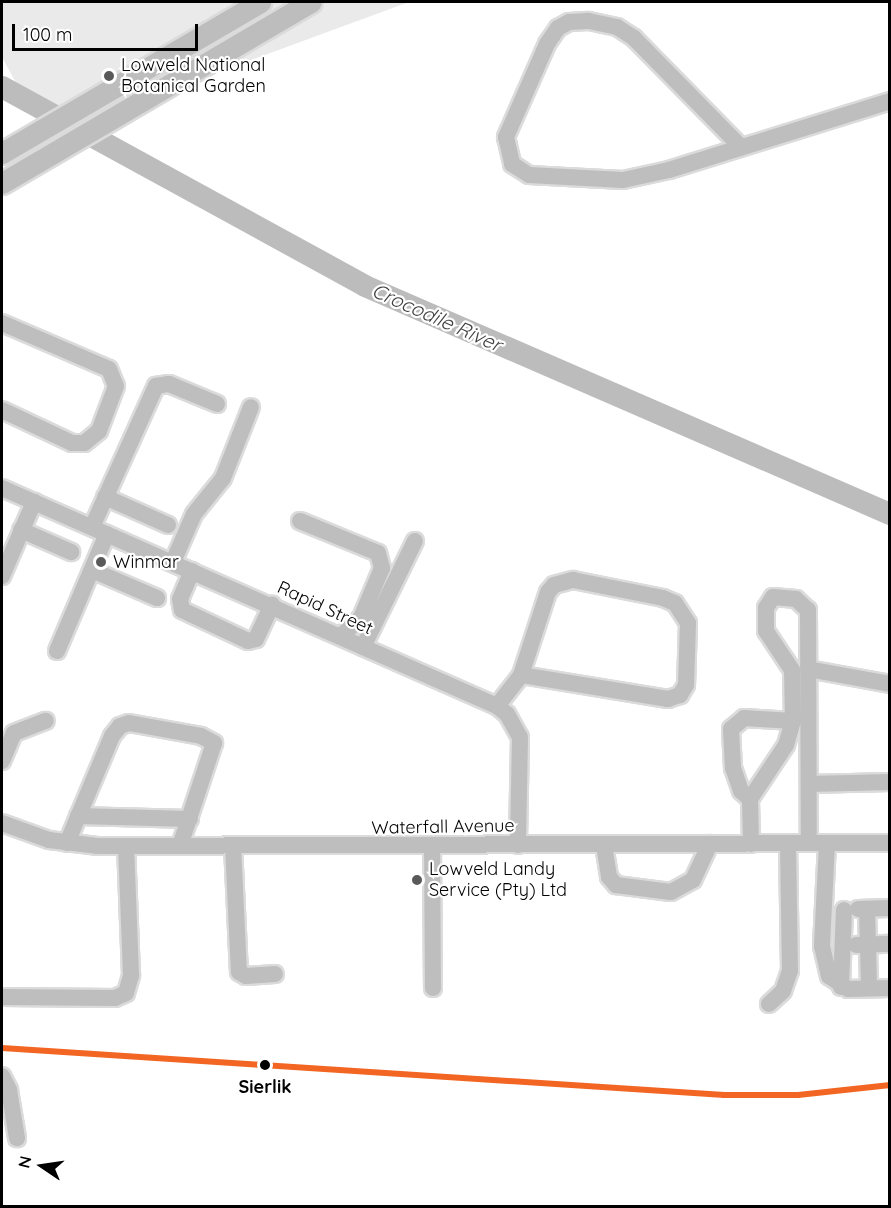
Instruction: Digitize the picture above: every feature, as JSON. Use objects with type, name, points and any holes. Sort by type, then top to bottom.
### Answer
[{"type":"main road","points":[[2,153],[260,2]]},
{"type":"main road","points":[[2,183],[311,2]]},
{"type":"street","points":[[741,147],[634,38],[617,27],[588,21],[569,22],[558,28],[547,44],[506,137],[512,164],[520,171],[578,179],[623,180],[669,170],[890,101]]},
{"type":"street","points":[[2,323],[109,369],[116,386],[99,431],[84,443],[72,443],[2,410]]},
{"type":"street","points":[[57,651],[92,570],[105,497],[156,386],[169,384],[217,404]]},
{"type":"street","points":[[173,562],[194,514],[223,478],[251,407]]},
{"type":"street","name":"Rapid Street","points":[[2,488],[498,706]]},
{"type":"street","points":[[105,497],[168,525]]},
{"type":"street","points":[[2,576],[34,502]]},
{"type":"street","points":[[300,521],[378,553],[382,568],[361,618],[341,636]]},
{"type":"street","points":[[21,530],[71,552]]},
{"type":"street","points":[[363,647],[415,541]]},
{"type":"street","points":[[92,570],[157,598]]},
{"type":"street","points":[[192,571],[181,594],[182,610],[248,641],[256,639],[272,605]]},
{"type":"street","points":[[518,845],[519,736],[498,706],[521,675],[548,592],[562,582],[573,580],[663,598],[675,603],[688,623],[686,685],[680,695],[668,699],[521,675]]},
{"type":"street","points":[[751,844],[750,799],[786,745],[793,721],[792,670],[766,631],[766,608],[773,597],[796,599],[806,605],[809,843]]},
{"type":"street","points":[[808,669],[890,684]]},
{"type":"street","points":[[750,799],[741,791],[733,768],[730,734],[734,723],[744,718],[793,721]]},
{"type":"street","points":[[2,761],[14,733],[46,722]]},
{"type":"street","points":[[67,843],[112,736],[120,726],[129,723],[201,736],[214,743],[180,846]]},
{"type":"street","points":[[809,784],[890,782]]},
{"type":"street","points":[[78,816],[190,819]]},
{"type":"street","name":"Waterfall Avenue","points":[[2,823],[67,843],[126,846],[432,847],[890,843]]},
{"type":"street","points":[[769,1004],[783,991],[790,971],[788,843]]},
{"type":"street","points":[[827,843],[822,946],[829,976],[841,987],[890,988]]},
{"type":"street","points":[[604,845],[609,878],[616,885],[671,892],[693,880],[710,844]]},
{"type":"street","points":[[2,997],[115,998],[126,993],[131,975],[126,846]]},
{"type":"street","points":[[233,846],[239,972],[246,976],[275,974]]},
{"type":"street","points":[[432,847],[433,988]]},
{"type":"street","points":[[824,911],[890,908]]},
{"type":"street","points":[[867,909],[869,988]]},
{"type":"street","points":[[841,987],[845,945],[844,910]]},
{"type":"street","points":[[822,946],[890,944]]},
{"type":"street","points":[[2,1076],[9,1090],[17,1138]]},
{"type":"shaded area","name":"Lowveld National Botanical Garden","points":[[2,2],[409,2],[86,121],[23,96],[2,57]]},
{"type":"waterway","name":"Crocodile River","points":[[2,87],[365,286],[890,514]]},
{"type":"transit line","points":[[2,1048],[724,1095],[798,1095],[890,1085]]},
{"type":"place","name":"Lowveld National Botanical Garden","points":[[109,76]]},
{"type":"place","name":"Winmar","points":[[101,562]]},
{"type":"place","name":"Lowveld Landy Service (Pty) Ltd","points":[[417,880]]},
{"type":"place","name":"Sierlik","points":[[265,1065]]}]
